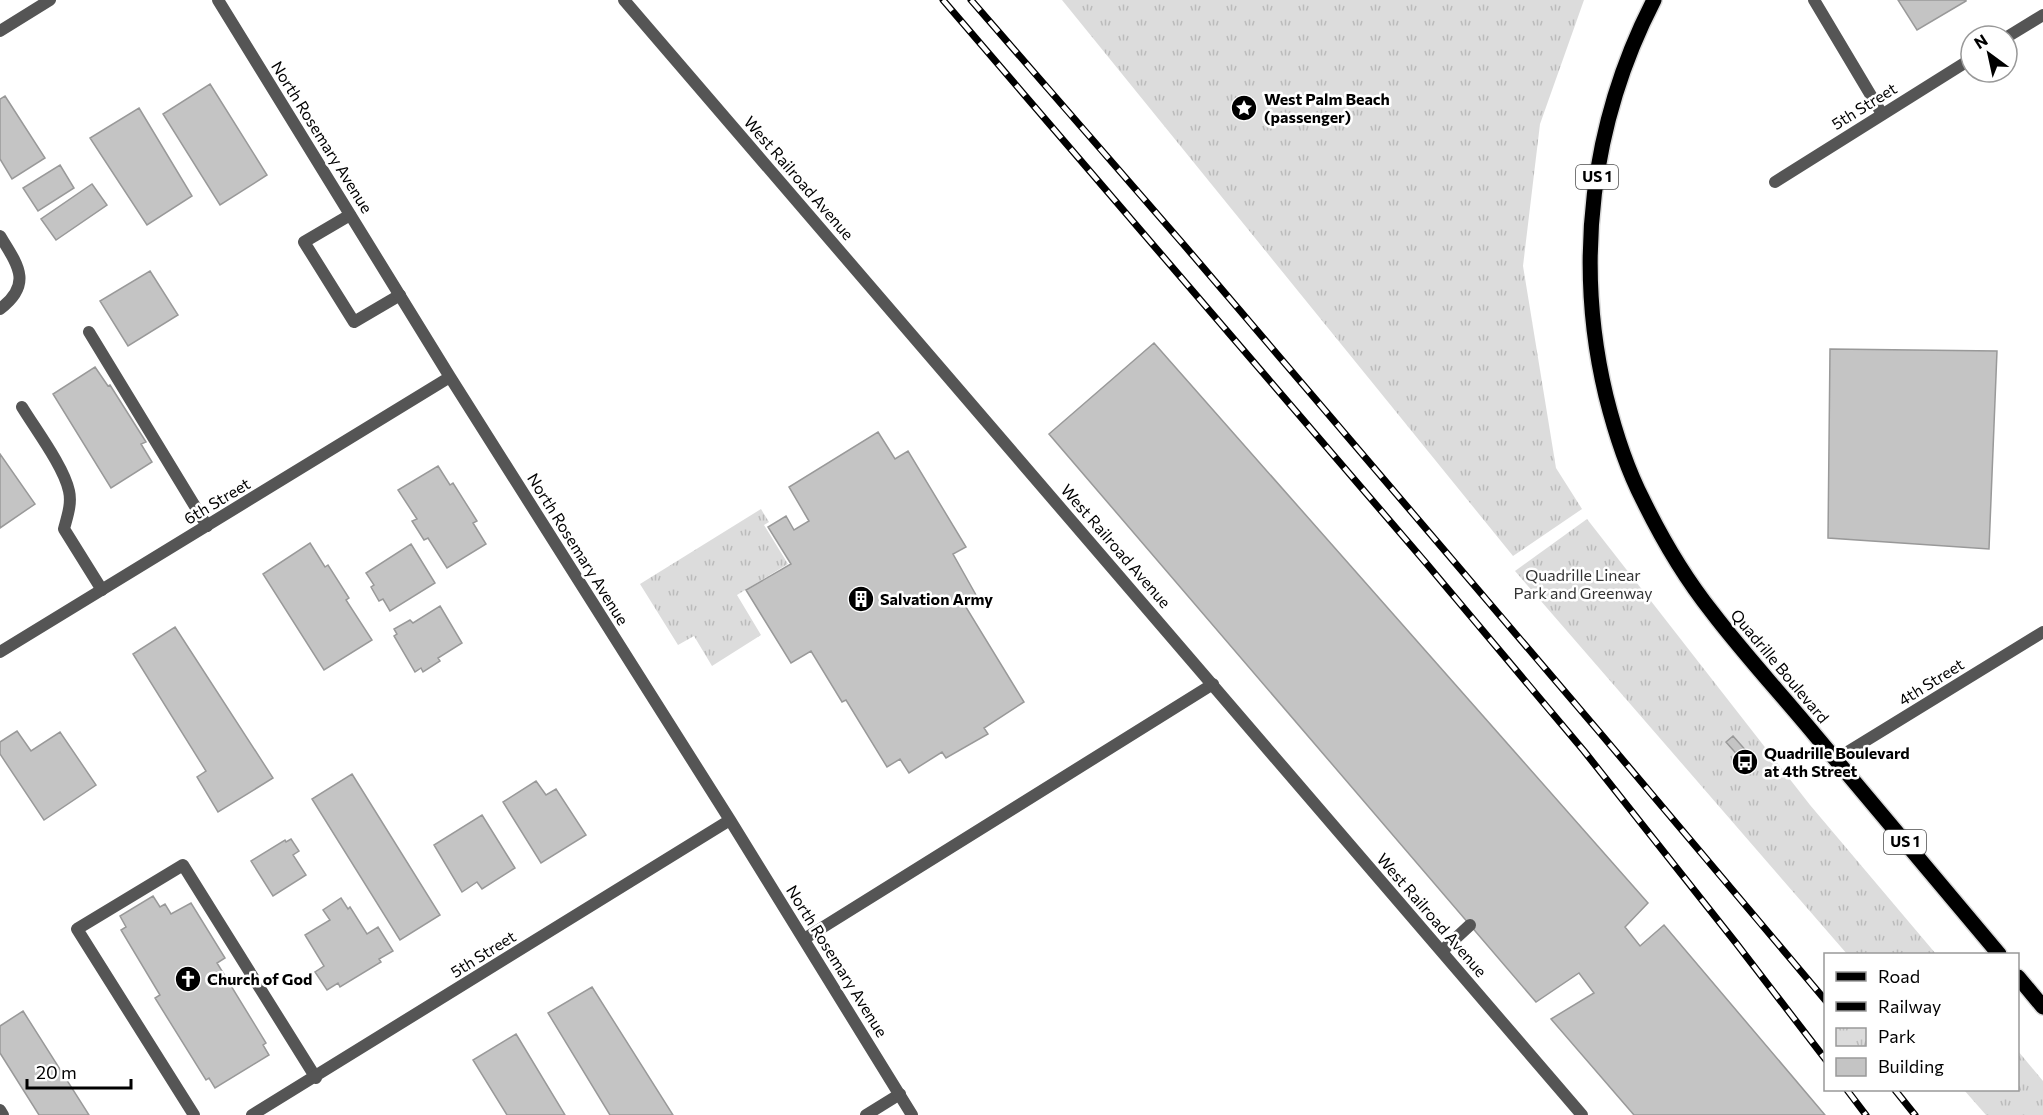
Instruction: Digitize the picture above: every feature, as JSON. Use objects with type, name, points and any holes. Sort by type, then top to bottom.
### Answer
[{"type":"main road","name":"Quadrille Boulevard","points":[[1654,0],[1643,21],[1619,84],[1599,158],[1593,199],[1589,257],[1598,363],[1612,422],[1625,460],[1641,497],[1665,542],[1711,611],[1998,953]]},
{"type":"main road","points":[[2019,977],[2043,1007]]},
{"type":"street","points":[[0,30],[50,0]]},
{"type":"street","name":"North Rosemary Avenue","points":[[218,0],[450,377],[730,820],[912,1115]]},
{"type":"street","name":"West Railroad Avenue","points":[[624,0],[1582,1115]]},
{"type":"street","points":[[1814,0],[1882,114]]},
{"type":"street","points":[[2019,30],[2043,15]]},
{"type":"street","name":"5th Street","points":[[1775,182],[1959,66]]},
{"type":"street","points":[[350,214],[304,242],[354,322],[400,295]]},
{"type":"street","points":[[0,236],[19,270],[20,285],[14,298],[0,309]]},
{"type":"street","points":[[89,332],[207,526]]},
{"type":"street","name":"6th Street","points":[[0,652],[450,377]]},
{"type":"street","points":[[22,408],[64,476],[70,493],[69,510],[64,529],[102,590]]},
{"type":"street","name":"4th Street","points":[[1836,759],[2043,632]]},
{"type":"street","points":[[804,939],[1213,684]]},
{"type":"street","name":"5th Street","points":[[252,1115],[316,1078],[730,820]]},
{"type":"street","points":[[194,1115],[77,929],[183,865],[316,1078]]},
{"type":"street","points":[[1442,951],[1470,925]]},
{"type":"street","points":[[866,1115],[900,1094]]},
{"type":"street","points":[[0,1110],[3,1115]]},
{"type":"green space","points":[[1062,0],[1584,0],[1540,124],[1523,266],[1556,468],[1582,509],[1513,556]]},
{"type":"green space","points":[[761,509],[769,522],[764,525],[788,564],[737,595],[761,635],[712,666],[694,636],[678,645],[640,584]]},
{"type":"green space","name":"Quadrille Linear Park and Greenway","points":[[1587,519],[1810,805],[1935,953],[1846,953],[1515,571]]},
{"type":"green space","points":[[2019,1052],[2043,1081],[2043,1115],[1986,1115],[1965,1091],[2019,1091]]},
{"type":"building","points":[[1898,0],[1966,0],[1966,1],[1917,30]]},
{"type":"building","points":[[210,84],[267,175],[220,205],[163,114]]},
{"type":"building","points":[[5,96],[45,158],[12,179],[0,159],[0,99]]},
{"type":"building","points":[[139,108],[192,196],[147,225],[90,138]]},
{"type":"building","points":[[60,165],[74,188],[38,211],[23,188]]},
{"type":"building","points":[[92,184],[107,205],[56,240],[41,219]]},
{"type":"building","points":[[150,271],[178,315],[128,346],[100,301]]},
{"type":"building","points":[[1154,343],[1648,903],[1625,927],[1640,946],[1664,925],[1825,1115],[1634,1115],[1551,1019],[1594,993],[1579,973],[1536,1002],[1049,434]]},
{"type":"building","points":[[1830,349],[1997,351],[1989,549],[1828,538]]},
{"type":"building","points":[[95,367],[108,386],[110,385],[146,442],[141,444],[152,462],[111,488],[53,394]]},
{"type":"building","name":"Salvation Army","points":[[878,432],[895,459],[908,451],[966,547],[953,554],[976,595],[964,604],[1024,702],[984,728],[988,734],[946,758],[942,752],[909,773],[900,759],[887,767],[846,700],[842,702],[811,651],[791,663],[746,590],[791,564],[768,527],[786,516],[794,530],[809,521],[789,487]]},
{"type":"building","points":[[0,454],[35,504],[0,528]]},
{"type":"building","points":[[438,466],[450,485],[453,483],[477,521],[473,523],[486,544],[447,568],[428,538],[424,540],[412,521],[417,519],[398,490]]},
{"type":"building","points":[[310,543],[325,567],[328,565],[349,598],[346,600],[372,640],[324,670],[263,574]]},
{"type":"building","points":[[411,544],[435,583],[390,611],[383,599],[379,601],[371,587],[374,585],[366,573]]},
{"type":"building","points":[[440,606],[462,643],[438,658],[440,661],[423,672],[421,668],[415,672],[394,636],[397,634],[394,629],[410,620],[413,623]]},
{"type":"building","points":[[175,627],[273,778],[218,812],[197,777],[206,771],[133,654]]},
{"type":"building","points":[[17,731],[31,751],[60,732],[96,785],[44,820],[0,754],[0,742]]},
{"type":"building","points":[[1733,736],[1748,753],[1741,759],[1726,742]]},
{"type":"building","points":[[352,774],[440,915],[400,940],[312,799]]},
{"type":"building","points":[[536,781],[546,795],[556,789],[586,835],[541,863],[503,802]]},
{"type":"building","points":[[482,815],[515,868],[482,889],[477,882],[462,892],[434,845]]},
{"type":"building","points":[[291,839],[299,851],[293,855],[306,875],[273,896],[251,861],[285,840],[286,842]]},
{"type":"building","name":"Church of God","points":[[153,896],[160,907],[165,904],[171,914],[191,903],[225,958],[217,963],[266,1043],[263,1045],[269,1055],[215,1088],[209,1078],[206,1080],[155,998],[160,995],[121,930],[126,927],[120,916]]},
{"type":"building","points":[[341,898],[348,909],[350,907],[367,934],[378,927],[393,951],[379,959],[381,962],[340,987],[338,983],[327,990],[315,972],[324,966],[305,935],[330,920],[323,910]]},
{"type":"building","points":[[592,987],[673,1115],[610,1115],[548,1013]]},
{"type":"building","points":[[23,1011],[89,1115],[39,1115],[0,1053],[0,1026]]},
{"type":"building","points":[[516,1034],[565,1115],[507,1115],[473,1060]]},
{"type":"railway","points":[[943,0],[1426,563],[1584,751],[1824,1057]]},
{"type":"railway","points":[[971,0],[1184,245],[1824,999]]},
{"type":"railway","points":[[1848,1091],[1866,1115]]},
{"type":"railway","points":[[1896,1091],[1915,1115]]},
{"type":"place","name":"West Palm Beach (passenger)","points":[[1244,108]]},
{"type":"place","name":"Salvation Army","points":[[861,599]]},
{"type":"place","name":"Quadrille Boulevard at 4th Street","points":[[1745,762]]},
{"type":"place","name":"Church of God","points":[[188,979]]}]
